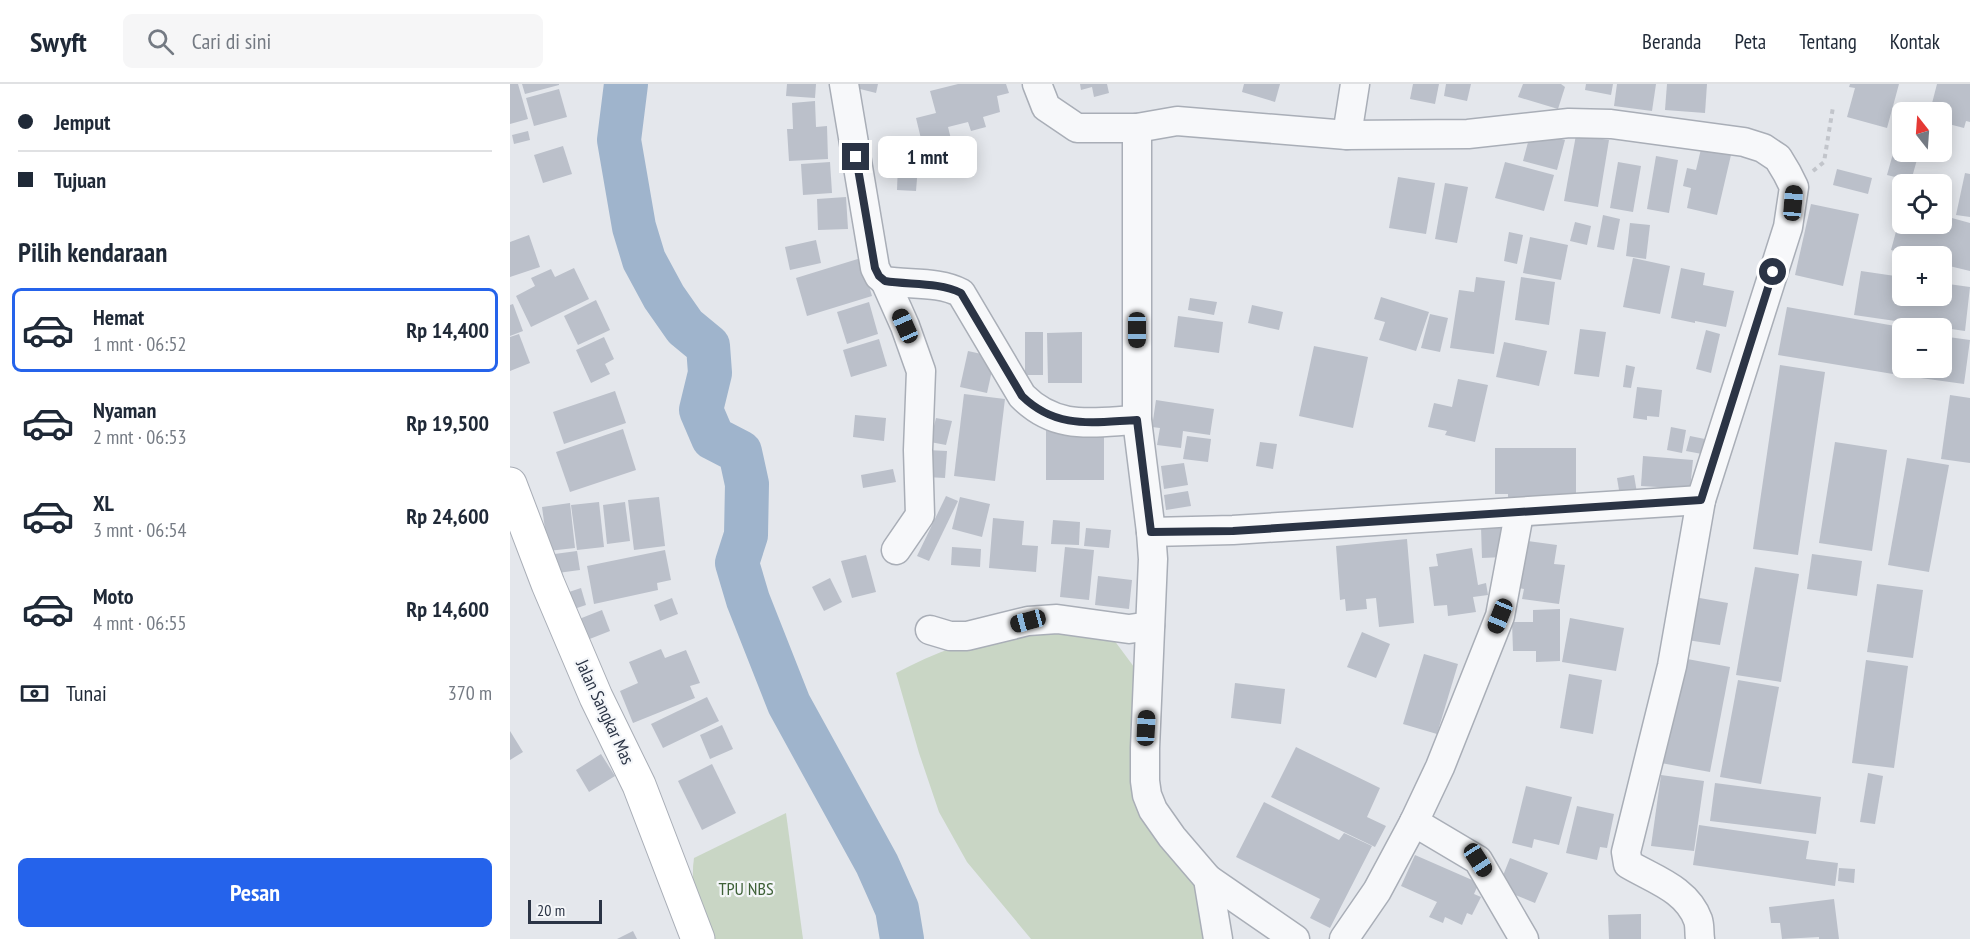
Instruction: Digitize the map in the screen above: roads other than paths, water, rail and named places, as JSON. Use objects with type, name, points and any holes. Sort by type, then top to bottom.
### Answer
[{"type":"street","points":[[844,84],[875,268],[885,281],[905,326],[921,371],[918,450],[920,515],[896,550]]},
{"type":"street","points":[[1037,84],[1046,107],[1077,128],[1137,128],[1177,121],[1347,135],[1468,134],[1569,123],[1611,124],[1744,142],[1762,148],[1778,158],[1794,187],[1788,226],[1701,500],[1671,666],[1625,857],[1630,865],[1671,887],[1682,897],[1699,923],[1694,938]]},
{"type":"street","points":[[1347,135],[1355,84]]},
{"type":"street","points":[[1137,128],[1137,420],[1153,559],[1145,748],[1147,795],[1153,810],[1172,837],[1208,879],[1294,939]]},
{"type":"street","points":[[885,281],[938,286],[961,293],[1022,396],[1035,409],[1054,418],[1074,423],[1137,420]]},
{"type":"street","name":"Jalan Sangkar Mas","points":[[510,484],[548,584],[596,697],[639,785],[698,939]]},
{"type":"street","points":[[1151,532],[1233,531],[1519,514],[1701,500]]},
{"type":"street","points":[[1344,939],[1377,891],[1440,767],[1500,616],[1519,514]]},
{"type":"street","points":[[930,630],[950,636],[967,636],[1028,621],[1057,619],[1129,628],[1150,626]]},
{"type":"street","points":[[1414,822],[1478,860],[1524,939]]},
{"type":"street","points":[[1208,879],[1218,939]]},
{"type":"waterway","points":[[626,84],[619,140],[634,227],[644,260],[664,297],[685,327],[708,346],[710,373],[701,410],[713,438],[740,452],[747,484],[746,535],[737,563],[748,600],[789,704],[877,864],[897,909],[902,939]]},
{"type":"park label","name":"TPU NBS","points":[[746,889]]}]
